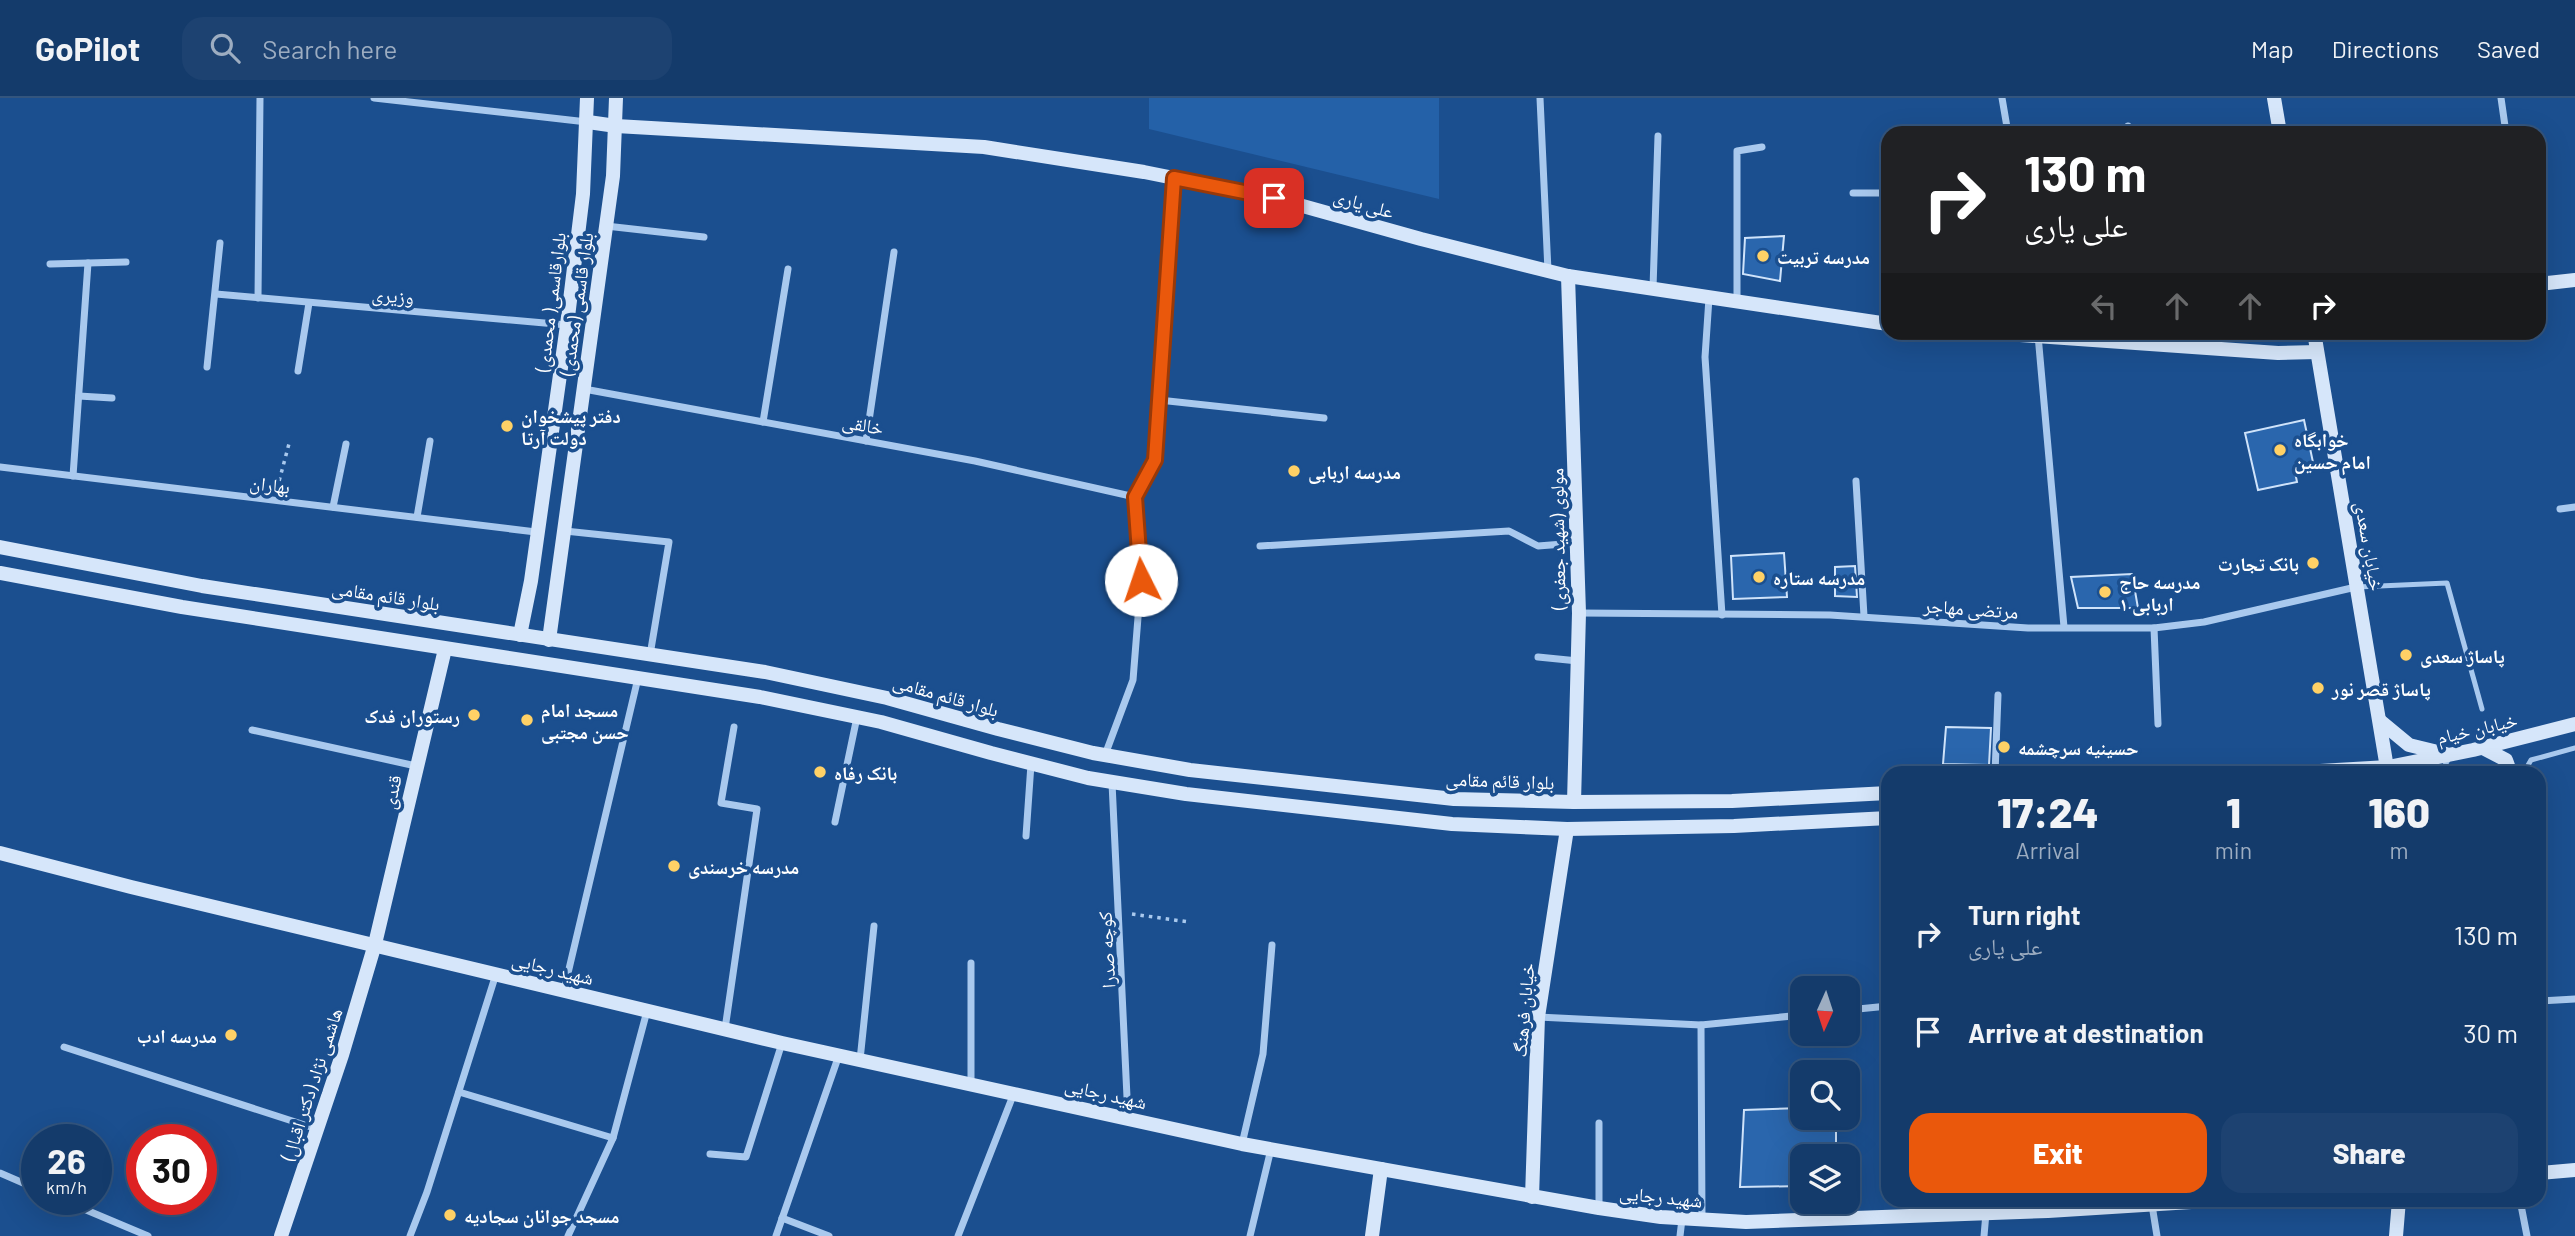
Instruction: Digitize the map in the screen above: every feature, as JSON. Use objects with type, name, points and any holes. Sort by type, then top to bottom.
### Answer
[{"type":"main road","name":"بلوارقاسمی( محمدی)","points":[[520,635],[531,581],[567,325],[583,194],[587,98]]},
{"type":"main road","name":"بلوار قاسمی (محمدی)","points":[[549,640],[606,226],[616,126],[616,98]]},
{"type":"main road","points":[[2274,98],[2279,126]]},
{"type":"main road","name":"علی یاری","points":[[587,122],[616,126],[984,147],[1174,178],[1274,198],[1568,276],[1881,323]]},
{"type":"main road","name":"مولوی (شهید جعفری)","points":[[1568,276],[1578,613],[1574,802]]},
{"type":"main road","points":[[2546,283],[2575,280]]},
{"type":"main road","points":[[2165,340],[2278,353],[2317,352]]},
{"type":"main road","name":"خیابان سعدی","points":[[2315,340],[2387,766]]},
{"type":"main road","name":"بلوار قائم مقامی","points":[[0,547],[202,586],[765,672],[887,698],[1105,755],[1190,770],[1454,799],[1574,802],[1773,799],[1881,793]]},
{"type":"main road","points":[[0,573],[199,610],[760,696],[857,717],[1112,782],[1186,794],[1452,824],[1567,829],[1881,818]]},
{"type":"main road","points":[[531,581],[538,586],[556,584]]},
{"type":"main road","points":[[199,610],[202,586]]},
{"type":"main road","name":"قندی","points":[[375,944],[445,649]]},
{"type":"main road","points":[[2380,721],[2409,745],[2451,755]]},
{"type":"main road","name":"خیابان خیام","points":[[2405,766],[2575,724]]},
{"type":"main road","points":[[991,753],[998,729]]},
{"type":"main road","points":[[2483,748],[2505,761],[2507,766]]},
{"type":"main road","points":[[1773,799],[1775,824]]},
{"type":"main road","name":"خیابان فرهنگ","points":[[1532,1197],[1538,1017],[1567,829]]},
{"type":"main road","name":"شهید رجایی","points":[[0,853],[782,1043],[1242,1144],[1532,1197],[1682,1219],[1746,1222],[1986,1213],[2039,1207]]},
{"type":"main road","name":"هاشمی نژاد (دکتر اقبال)","points":[[281,1236],[375,944]]},
{"type":"main road","points":[[1372,1236],[1381,1169]]},
{"type":"main road","points":[[2546,1172],[2575,1170]]},
{"type":"main road","points":[[2396,1236],[2398,1207]]},
{"type":"street","points":[[258,298],[260,98]]},
{"type":"street","points":[[374,98],[587,122]]},
{"type":"street","points":[[1541,98],[1548,271]]},
{"type":"street","points":[[2002,98],[2007,126]]},
{"type":"street","points":[[2501,98],[2505,126]]},
{"type":"street","points":[[1653,289],[1658,136]]},
{"type":"street","points":[[1737,302],[1737,151],[1762,147]]},
{"type":"street","points":[[1105,755],[1133,680],[1141,580],[1135,497],[1155,460],[1174,178]]},
{"type":"street","points":[[1853,193],[1881,193]]},
{"type":"street","points":[[606,226],[704,237]]},
{"type":"street","points":[[207,367],[220,243]]},
{"type":"street","points":[[866,441],[894,253]]},
{"type":"street","points":[[50,264],[126,262]]},
{"type":"street","points":[[73,476],[88,263]]},
{"type":"street","points":[[763,422],[788,269]]},
{"type":"street","name":"وزیری","points":[[216,294],[567,325]]},
{"type":"street","points":[[1709,298],[1705,357],[1722,615]]},
{"type":"street","points":[[298,371],[309,303]]},
{"type":"street","points":[[2038,340],[2064,627]]},
{"type":"street","name":"خالقی","points":[[584,389],[975,461],[1135,497]]},
{"type":"street","points":[[79,396],[112,398]]},
{"type":"street","points":[[1159,400],[1324,418]]},
{"type":"street","points":[[416,517],[430,441]]},
{"type":"street","points":[[333,507],[346,444]]},
{"type":"street","name":"بهاران","points":[[0,467],[536,532]]},
{"type":"street","points":[[1856,481],[1864,616]]},
{"type":"street","points":[[2560,509],[2575,507]]},
{"type":"street","points":[[565,531],[669,542],[650,655]]},
{"type":"street","points":[[1260,546],[1509,531],[1538,546],[1577,542]]},
{"type":"street","name":"مرتضی مهاجر","points":[[1578,613],[1864,616],[2028,628],[2154,628],[2204,622],[2357,587]]},
{"type":"street","points":[[2154,628],[2158,724]]},
{"type":"street","points":[[1538,657],[1578,661]]},
{"type":"street","points":[[564,990],[638,678]]},
{"type":"street","points":[[1996,766],[1998,695]]},
{"type":"street","points":[[835,822],[857,717]]},
{"type":"street","points":[[725,1029],[757,809],[721,803],[734,727]]},
{"type":"street","points":[[252,730],[416,766]]},
{"type":"street","points":[[1026,836],[1031,763]]},
{"type":"street","name":"کوچه صدرا","points":[[1112,782],[1128,1118]]},
{"type":"street","points":[[860,1059],[874,926]]},
{"type":"street","points":[[1242,1144],[1263,1054],[1272,946]]},
{"type":"street","points":[[971,962],[971,1083]]},
{"type":"street","points":[[410,1236],[427,1192],[496,973]]},
{"type":"street","points":[[2546,1000],[2575,999]]},
{"type":"street","points":[[1860,1009],[1881,1007]]},
{"type":"street","points":[[568,1236],[613,1138],[647,1012]]},
{"type":"street","points":[[1538,1017],[1701,1025],[1790,1016]]},
{"type":"street","points":[[1701,1025],[1702,1221]]},
{"type":"street","points":[[710,1154],[746,1157],[782,1043]]},
{"type":"street","points":[[64,1047],[317,1129]]},
{"type":"street","points":[[776,1236],[840,1054]]},
{"type":"street","points":[[459,1092],[613,1138]]},
{"type":"street","points":[[958,1236],[1014,1093]]},
{"type":"street","points":[[1599,1123],[1599,1208]]},
{"type":"street","points":[[1250,1236],[1271,1149]]},
{"type":"street","points":[[0,1173],[21,1182]]},
{"type":"street","points":[[2152,1207],[2157,1236]]},
{"type":"street","points":[[2521,1207],[2527,1236]]},
{"type":"street","points":[[1984,1236],[1986,1213]]},
{"type":"street","points":[[98,1215],[148,1236]]},
{"type":"street","points":[[782,1218],[829,1236]]},
{"type":"street","points":[[1680,1236],[1682,1219]]},
{"type":"lane","points":[[2357,587],[2447,583],[2482,709]]},
{"type":"lane","points":[[2528,766],[2531,760],[2575,748]]},
{"type":"lane","points":[[2445,766],[2451,755]]},
{"type":"path","points":[[274,500],[290,440]]},
{"type":"path","points":[[1120,912],[1189,922]]},
{"type":"shaded area","points":[[1149,98],[1439,98],[1439,199],[1149,129]]},
{"type":"building","name":"مدرسه تربیت","points":[[1784,236],[1780,281],[1743,274],[1745,238]]},
{"type":"building","name":"خوابگاه امام حسین","points":[[2304,420],[2314,467],[2295,472],[2297,482],[2258,490],[2245,433]]},
{"type":"building","name":"مدرسه ستاره","points":[[1784,553],[1787,597],[1733,599],[1731,556]]},
{"type":"building","points":[[1855,566],[1857,597],[1835,596],[1835,567]]},
{"type":"building","name":"مدرسه حاج اربابی ۱","points":[[2132,574],[2138,608],[2078,608],[2071,577]]},
{"type":"building","points":[[1946,727],[1991,728],[1989,765],[1943,764]]},
{"type":"building","points":[[1790,1108],[1790,1130],[1836,1130],[1836,1144],[1790,1144],[1790,1186],[1740,1187],[1744,1110]]},
{"type":"place","name":"مدرسه تربیت","points":[[1763,256]]},
{"type":"place","name":"دفتر پیشخوان دولت آرتا","points":[[507,426]]},
{"type":"place","name":"خوابگاه امام حسین","points":[[2280,450]]},
{"type":"place","name":"مدرسه اربابی","points":[[1294,471]]},
{"type":"place","name":"بانک تجارت","points":[[2313,563]]},
{"type":"place","name":"مدرسه ستاره","points":[[1759,577]]},
{"type":"place","name":"مدرسه حاج اربابی ۱","points":[[2105,592]]},
{"type":"place","name":"پاساژ سعدی","points":[[2406,655]]},
{"type":"place","name":"پاساژ قصر نور","points":[[2318,688]]},
{"type":"place","name":"رستوران فدک","points":[[474,715]]},
{"type":"place","name":"مسجد امام حسن مجتبی","points":[[527,720]]},
{"type":"place","name":"حسینیه سرچشمه","points":[[2004,747]]},
{"type":"place","name":"بانک رفاه","points":[[820,772]]},
{"type":"place","name":"مدرسه خرسندی","points":[[674,866]]},
{"type":"place","name":"مدرسه ادب","points":[[231,1035]]},
{"type":"place","name":"مسجد جوانان سجادیه","points":[[450,1215]]},
{"type":"route","points":[[1141,580],[1135,497],[1155,460],[1174,178],[1274,198]]}]
